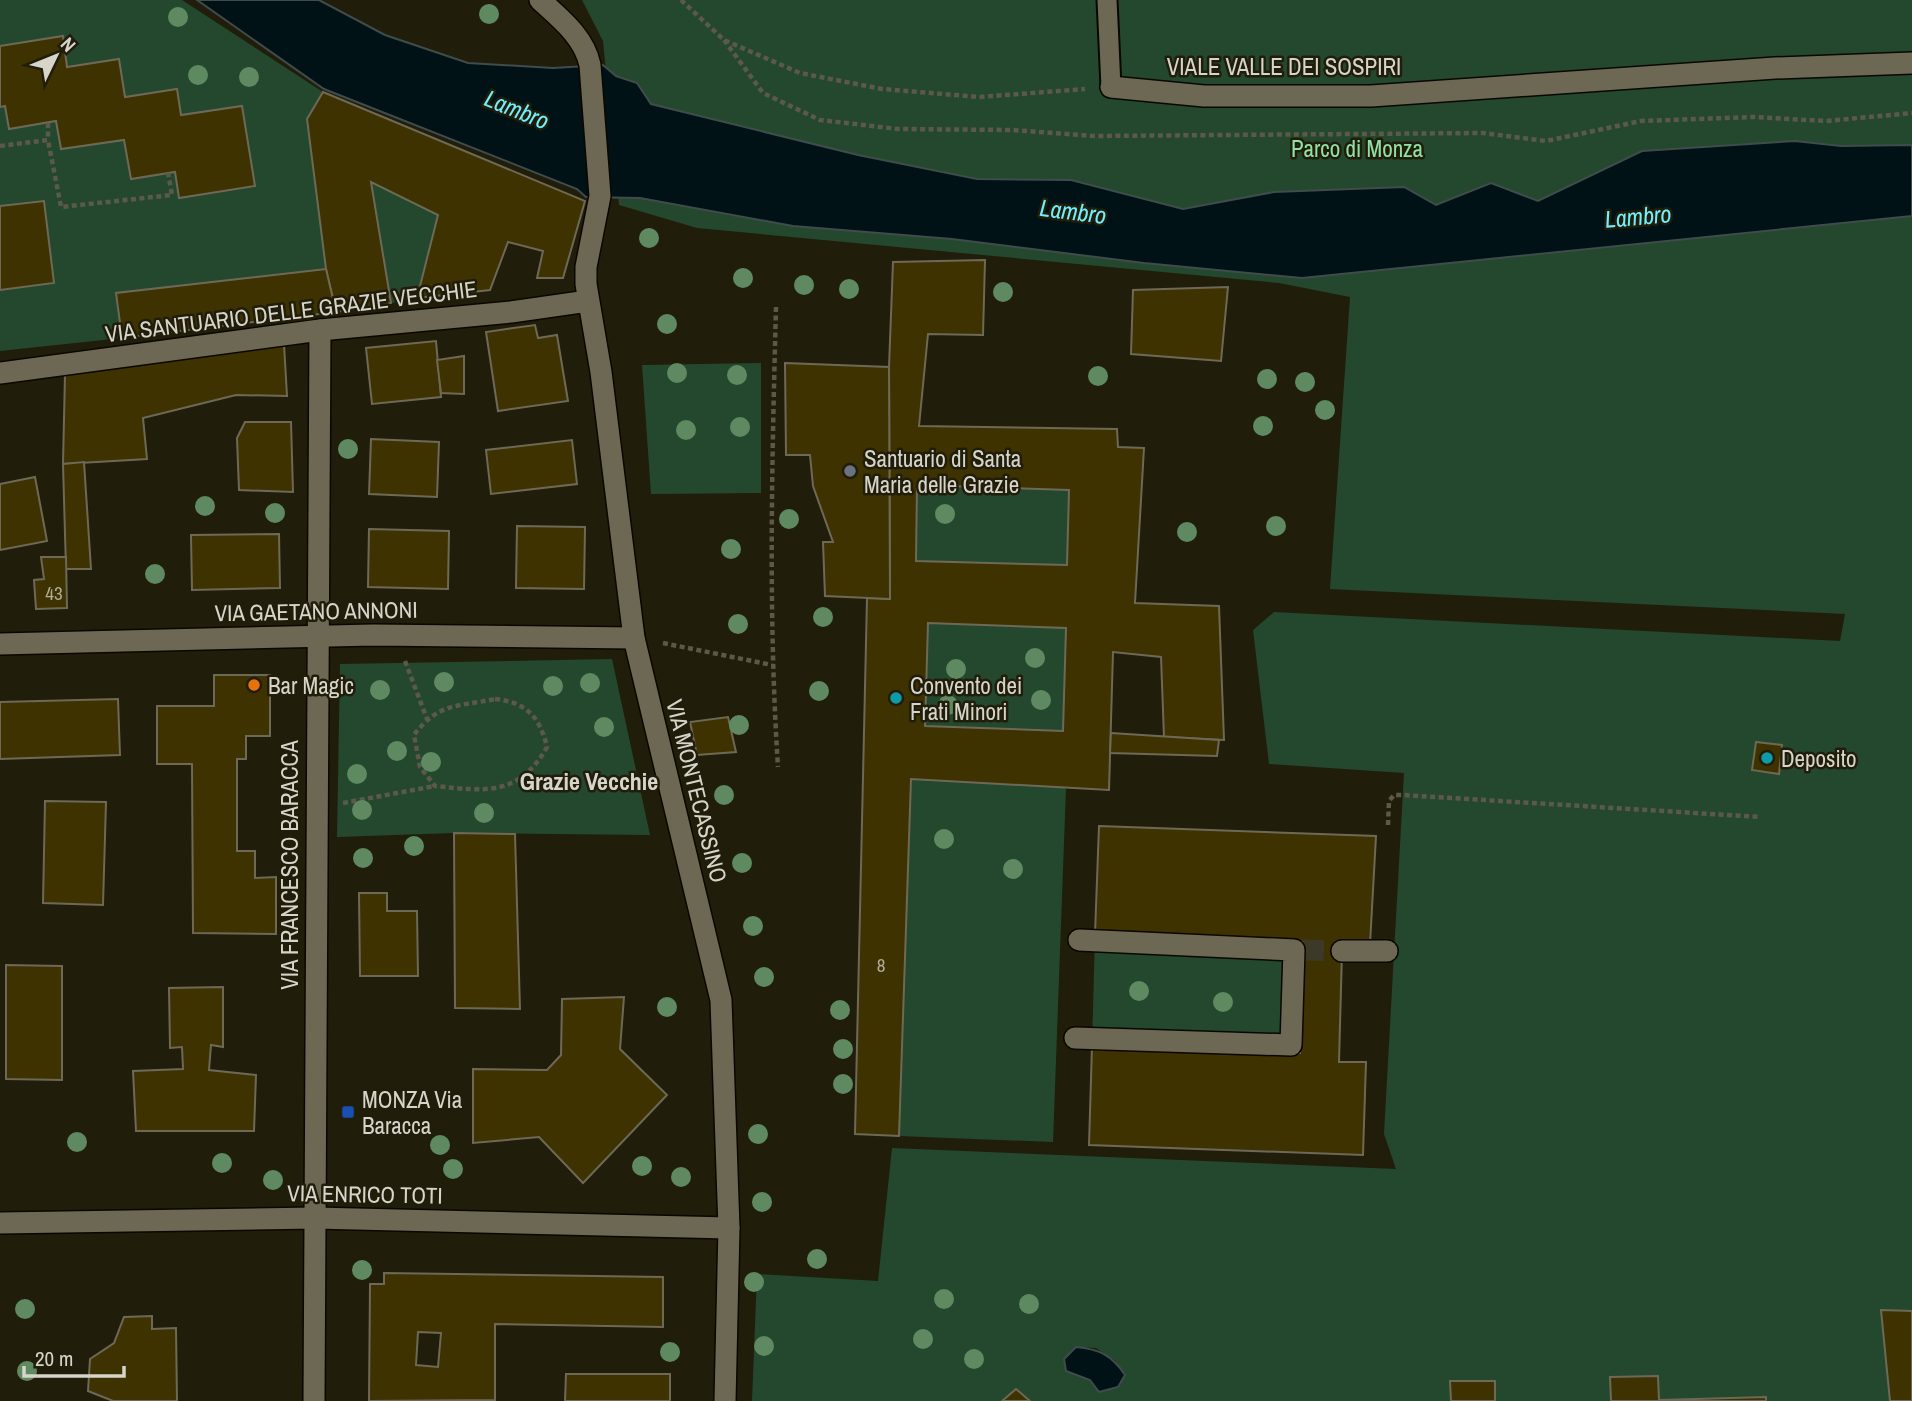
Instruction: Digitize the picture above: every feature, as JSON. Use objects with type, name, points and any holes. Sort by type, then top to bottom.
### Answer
[{"type":"street","name":"VIA MONTECASSINO","points":[[540,0],[572,29],[587,52],[590,65],[600,196],[586,267],[588,301],[603,385],[634,638],[721,1000],[729,1228],[725,1401]]},
{"type":"street","name":"VIALE VALLE DEI SOSPIRI","points":[[1111,87],[1204,96],[1371,96],[1775,68],[1912,64]]},
{"type":"street","name":"VIA SANTUARIO DELLE GRAZIE VECCHIE","points":[[0,373],[320,330],[510,312],[588,301]]},
{"type":"street","name":"VIA FRANCESCO BARACCA","points":[[314,1401],[316,637],[320,330]]},
{"type":"street","name":"VIA GAETANO ANNONI","points":[[0,644],[400,635],[634,638]]},
{"type":"street","points":[[1075,1038],[1291,1045],[1298,950],[1079,940]]},
{"type":"street","points":[[1342,951],[1387,951]]},
{"type":"street","name":"VIA ENRICO TOTI","points":[[0,1223],[315,1218],[729,1228]]},
{"type":"lane","points":[[1107,0],[1111,87]]},
{"type":"path","points":[[681,0],[724,40],[800,74],[882,89],[979,97],[1111,87]]},
{"type":"path","points":[[48,123],[48,140],[61,207],[172,195],[168,173]]},
{"type":"path","points":[[0,146],[48,140]]},
{"type":"path","points":[[776,307],[769,552],[778,767]]},
{"type":"path","points":[[400,635],[405,663],[427,719]]},
{"type":"path","points":[[634,638],[772,665]]},
{"type":"path","points":[[316,807],[435,786],[486,791],[504,787],[540,760],[547,747],[543,730],[532,712],[515,701],[495,699],[446,706],[427,719],[414,735],[420,767],[435,786]]},
{"type":"path","points":[[1388,825],[1389,801],[1394,795],[1760,817]]},
{"type":"green space","points":[[0,0],[182,0],[323,92],[307,119],[326,269],[117,293],[122,338],[0,351],[0,290],[54,283],[44,201],[0,206],[0,107],[5,106],[9,129],[56,121],[61,149],[124,140],[181,115],[177,89],[125,97],[119,59],[67,67],[62,36],[0,46]]},
{"type":"green space","name":"Parco di Monza","points":[[582,0],[1912,0],[1912,1311],[1881,1310],[1890,1401],[1766,1401],[1766,1397],[1659,1400],[1657,1376],[1610,1377],[1611,1401],[1495,1401],[1451,1381],[1451,1401],[1030,1401],[1016,1389],[1002,1401],[752,1401],[757,1274],[878,1281],[892,1148],[1396,1169],[1384,1134],[1404,773],[1269,764],[1253,630],[1274,612],[1840,641],[1845,614],[1330,589],[1350,297],[1279,283],[697,228],[619,205],[603,41]],"holes":[[[1076,1347],[1096,1348],[1116,1361],[1099,1392],[1090,1380]]]},
{"type":"green space","points":[[371,182],[438,215],[417,298],[391,303]]},
{"type":"green space","points":[[761,363],[761,493],[651,494],[642,365]]},
{"type":"green space","points":[[917,485],[1069,490],[1067,565],[916,561]]},
{"type":"green space","points":[[928,623],[1066,628],[1063,731],[925,726]]},
{"type":"green space","points":[[612,659],[650,835],[454,833],[337,837],[340,664]]},
{"type":"green space","points":[[911,779],[1066,788],[1053,1142],[899,1136]]},
{"type":"green space","points":[[1095,934],[1303,942],[1300,1053],[1092,1046]]},
{"type":"water","name":"Lambro","points":[[197,0],[319,0],[385,35],[468,63],[553,68],[603,65],[616,76],[637,83],[651,104],[858,155],[977,179],[1071,180],[1183,209],[1274,192],[1404,187],[1436,205],[1491,183],[1538,201],[1642,151],[1795,141],[1841,146],[1912,145],[1912,216],[1302,278],[1144,263],[952,239],[793,226],[640,198],[586,197],[577,189],[324,89]]},
{"type":"water","points":[[1076,1347],[1098,1351],[1115,1362],[1125,1375],[1118,1387],[1099,1392],[1090,1380],[1066,1371],[1064,1359]]},
{"type":"building","points":[[63,36],[67,67],[119,59],[125,97],[177,89],[181,115],[242,106],[255,186],[179,198],[175,172],[131,179],[124,140],[61,149],[56,121],[9,129],[5,106],[0,107],[0,46]]},
{"type":"building","points":[[323,92],[585,201],[563,278],[537,278],[543,251],[508,242],[490,290],[417,298],[438,215],[371,182],[391,303],[336,312],[326,269],[307,119]]},
{"type":"building","points":[[44,201],[54,283],[0,290],[0,206]]},
{"type":"building","name":"Convento dei Frati Minori","points":[[985,260],[983,335],[928,334],[919,426],[1117,429],[1118,447],[1144,448],[1135,603],[1219,606],[1224,740],[1164,737],[1161,657],[1113,652],[1109,790],[911,779],[899,1136],[855,1134],[867,598],[890,599],[889,367],[893,262]],"holes":[[[917,485],[1069,490],[1067,565],[916,561]],[[928,623],[1066,628],[1063,731],[925,726]]]},
{"type":"building","points":[[326,269],[336,312],[122,338],[116,293]]},
{"type":"building","points":[[1228,287],[1221,361],[1131,354],[1133,290]]},
{"type":"building","points":[[535,325],[538,338],[557,335],[568,401],[498,411],[486,332]]},
{"type":"building","points":[[436,341],[441,397],[372,404],[366,348]]},
{"type":"building","points":[[284,344],[287,396],[236,395],[143,418],[147,459],[63,464],[65,374]]},
{"type":"building","points":[[464,356],[464,394],[441,393],[437,360]]},
{"type":"building","name":"Santuario di Santa Maria delle Grazie","points":[[785,363],[889,367],[890,599],[825,596],[823,542],[833,542],[813,486],[810,455],[786,455]]},
{"type":"building","points":[[245,422],[291,422],[293,492],[239,490],[237,438]]},
{"type":"building","points":[[371,439],[439,442],[437,497],[369,494]]},
{"type":"building","points":[[572,440],[577,484],[491,494],[486,450]]},
{"type":"building","points":[[84,462],[91,569],[66,569],[63,464]]},
{"type":"building","points":[[35,477],[47,541],[0,550],[0,484]]},
{"type":"building","points":[[517,526],[585,527],[584,589],[516,588]]},
{"type":"building","points":[[369,529],[449,531],[448,589],[368,587]]},
{"type":"building","points":[[279,534],[280,588],[192,590],[191,535]]},
{"type":"building","points":[[41,557],[66,557],[67,608],[36,609],[34,580],[44,579]]},
{"type":"building","points":[[214,675],[270,675],[270,736],[246,736],[246,759],[237,759],[237,851],[255,851],[255,878],[276,877],[276,934],[193,933],[192,764],[157,764],[157,706],[214,706]]},
{"type":"building","points":[[118,699],[120,755],[0,759],[0,702]]},
{"type":"building","points":[[728,717],[736,752],[697,755],[690,722]]},
{"type":"building","points":[[1111,733],[1219,740],[1217,756],[1110,753]]},
{"type":"building","name":"Deposito","points":[[1756,742],[1782,745],[1779,774],[1752,770]]},
{"type":"building","points":[[45,801],[106,802],[103,905],[43,903]]},
{"type":"building","points":[[1099,826],[1376,836],[1370,944],[1342,951],[1339,1062],[1366,1062],[1363,1155],[1089,1145],[1092,1046],[1300,1053],[1303,942],[1095,934]]},
{"type":"building","points":[[454,833],[515,834],[520,1009],[455,1008]]},
{"type":"building","points":[[359,893],[387,893],[387,911],[417,911],[418,976],[360,976]]},
{"type":"building","points":[[6,965],[62,966],[62,1080],[6,1079]]},
{"type":"building","points":[[223,987],[223,1047],[211,1045],[209,1070],[256,1075],[254,1131],[136,1131],[133,1071],[183,1069],[182,1047],[170,1048],[169,988]]},
{"type":"building","points":[[624,997],[620,1049],[667,1095],[583,1183],[539,1137],[473,1143],[473,1069],[547,1070],[561,1055],[562,999]]},
{"type":"building","points":[[384,1273],[663,1277],[663,1327],[495,1324],[495,1400],[369,1401],[370,1284],[384,1284]],"holes":[[[418,1332],[441,1333],[438,1367],[416,1365]]]},
{"type":"building","points":[[1881,1310],[1912,1311],[1912,1401],[1890,1401]]},
{"type":"building","points":[[152,1316],[152,1329],[176,1328],[177,1401],[113,1401],[88,1391],[90,1359],[114,1343],[124,1317]]},
{"type":"building","points":[[566,1374],[670,1374],[670,1401],[565,1401]]},
{"type":"building","points":[[1658,1376],[1659,1400],[1766,1397],[1766,1401],[1611,1401],[1610,1377]]},
{"type":"building","points":[[1450,1381],[1495,1381],[1495,1401],[1451,1401]]},
{"type":"building","points":[[1016,1389],[1030,1401],[1002,1401]]},
{"type":"tunnel","points":[[1303,950],[1342,951]]},
{"type":"place","name":"Santuario di Santa Maria delle Grazie","points":[[850,471]]},
{"type":"place","name":"Bar Magic","points":[[254,685]]},
{"type":"place","name":"Convento dei Frati Minori","points":[[896,698]]},
{"type":"place","name":"Deposito","points":[[1767,758]]},
{"type":"place","name":"MONZA Via Baracca","points":[[348,1112]]},
{"type":"district","name":"Grazie Vecchie","points":[[589,781]]}]
